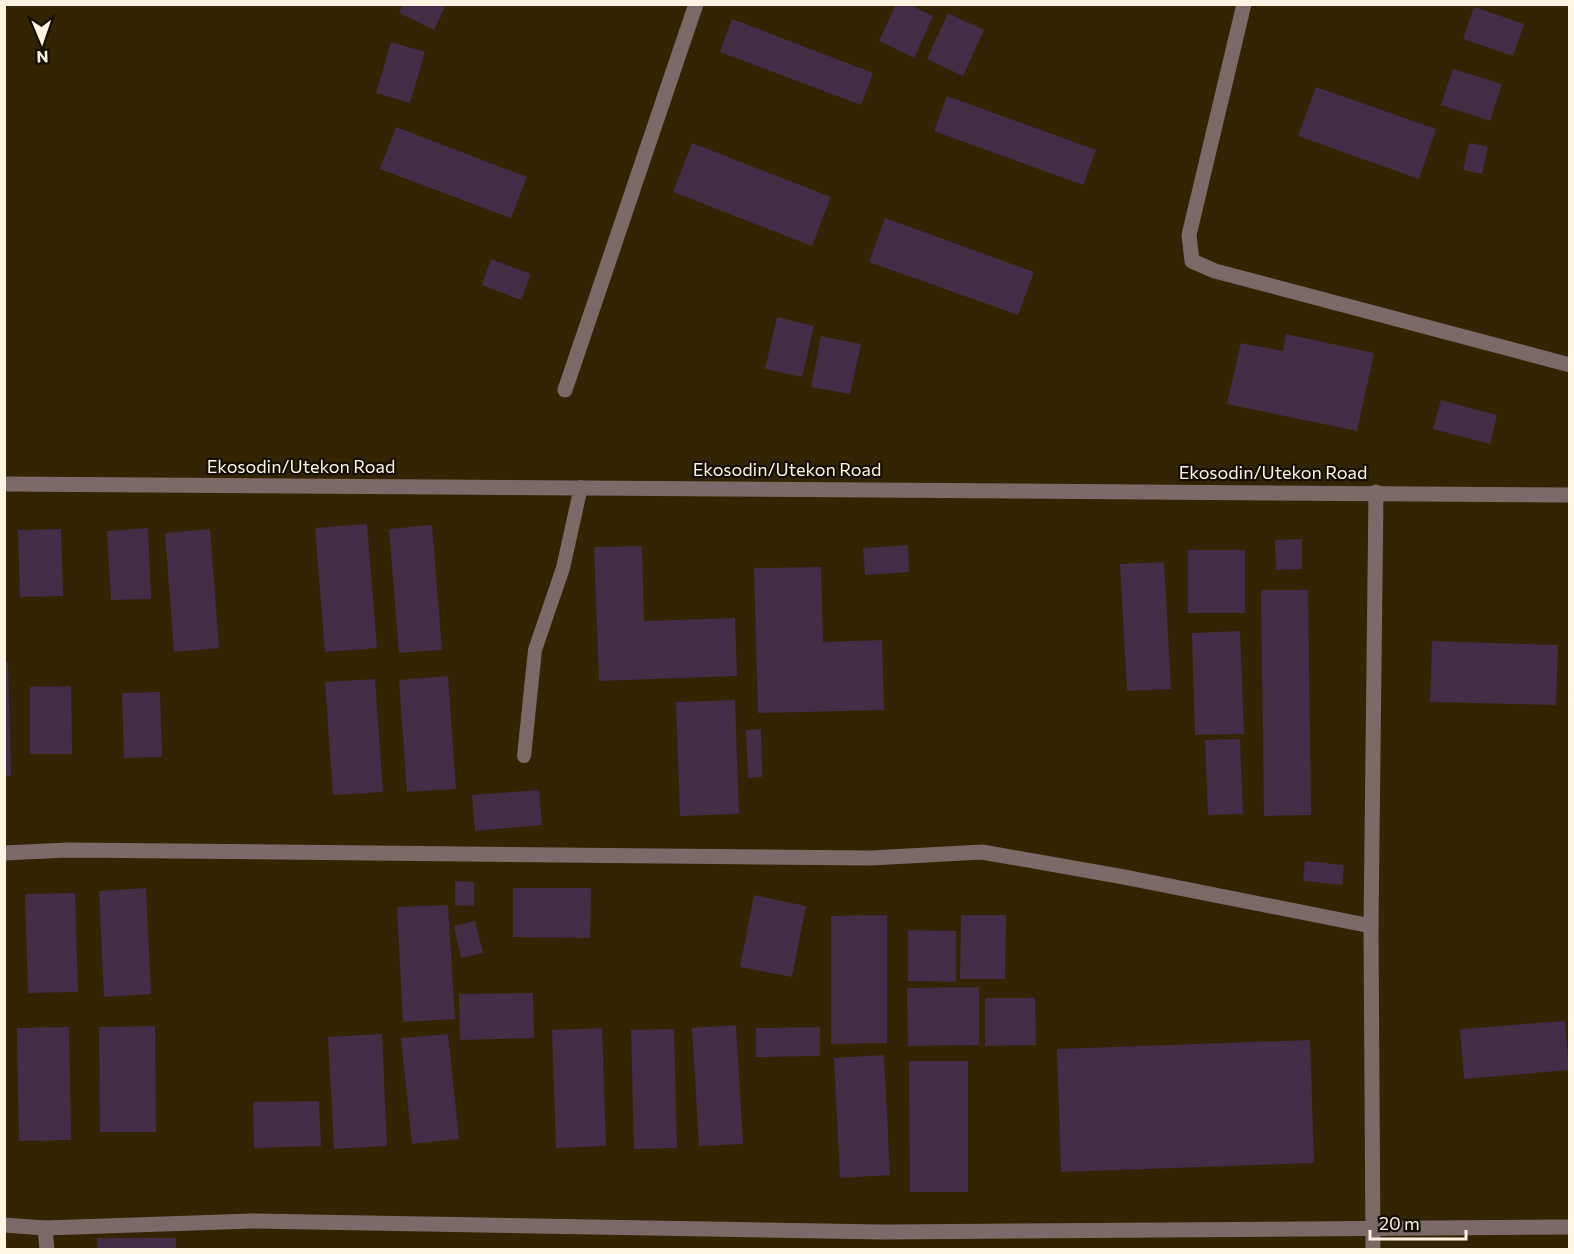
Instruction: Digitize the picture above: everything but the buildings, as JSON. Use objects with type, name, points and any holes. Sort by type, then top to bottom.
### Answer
[{"type":"street","points":[[565,390],[696,4]]},
{"type":"street","points":[[1245,4],[1189,235],[1192,261],[1215,271],[1569,366]]},
{"type":"street","name":"Ekosodin/Utekon Road","points":[[4,484],[1569,495]]},
{"type":"street","points":[[1373,1250],[1371,926],[1376,492]]},
{"type":"street","points":[[4,853],[68,850],[871,858],[982,852],[1124,877],[1371,926]]},
{"type":"street","points":[[4,1225],[45,1228],[252,1221],[884,1232],[1569,1227]]},
{"type":"street","points":[[45,1228],[47,1250]]},
{"type":"lane","points":[[524,756],[535,650],[563,568],[581,488]]}]
